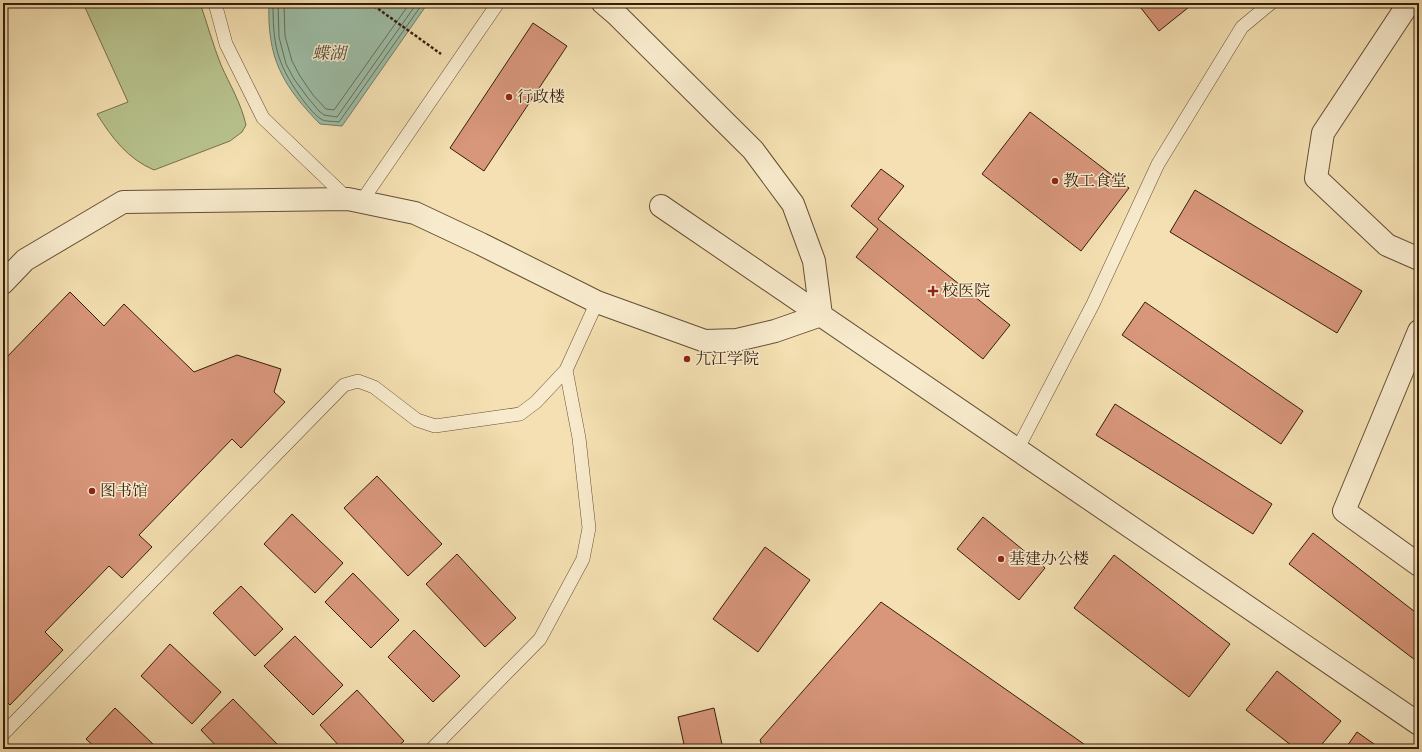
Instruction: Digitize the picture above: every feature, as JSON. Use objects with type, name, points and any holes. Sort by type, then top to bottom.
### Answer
[{"type":"street","points":[[603,3],[754,150],[793,204],[814,261],[821,315]]},
{"type":"street","points":[[1409,3],[1323,133],[1316,178],[1386,245],[1419,259]]},
{"type":"street","points":[[3,283],[25,260],[123,202],[355,200],[415,213],[597,302],[705,341],[737,340],[775,331],[821,315]]},
{"type":"street","points":[[661,206],[1419,724]]},
{"type":"street","points":[[1419,331],[1344,511],[1419,566]]},
{"type":"lane","points":[[215,3],[226,44],[263,118],[355,200],[455,65],[498,3]]},
{"type":"lane","points":[[1017,450],[1093,304],[1158,164],[1242,28],[1271,3]]},
{"type":"lane","points":[[3,734],[344,385],[358,381],[374,387],[417,420],[435,426],[520,414],[536,402],[566,370],[597,302]]},
{"type":"lane","points":[[432,749],[540,639],[583,559],[589,528],[579,438],[566,370]]},
{"type":"path","points":[[370,3],[455,65]]},
{"type":"shaded area","points":[[83,3],[200,3],[215,50],[244,117],[246,125],[242,132],[230,141],[154,170],[128,154],[121,147],[97,114],[128,102]]},
{"type":"water","name":"蝶湖","points":[[269,3],[428,3],[342,126],[320,124],[307,110],[287,83],[274,55],[269,22]]},
{"type":"building","points":[[1137,3],[1194,3],[1159,31]]},
{"type":"building","name":"行政楼","points":[[533,23],[567,46],[484,171],[450,148]]},
{"type":"building","name":"教工食堂","points":[[1030,112],[1129,188],[1081,251],[982,174]]},
{"type":"building","name":"校医院","points":[[881,169],[904,186],[878,219],[1010,325],[983,359],[856,257],[878,229],[851,206]]},
{"type":"building","points":[[1195,190],[1362,291],[1337,333],[1170,232]]},
{"type":"building","name":"图书馆","points":[[70,292],[104,326],[124,304],[194,372],[237,355],[281,369],[274,392],[285,402],[241,448],[232,439],[139,535],[152,547],[122,578],[109,566],[45,632],[63,650],[10,705],[3,698],[3,361]]},
{"type":"building","points":[[1145,302],[1303,411],[1281,444],[1122,335]]},
{"type":"building","points":[[1115,404],[1272,504],[1253,534],[1096,435]]},
{"type":"building","points":[[377,476],[442,544],[408,576],[344,508]]},
{"type":"building","points":[[292,514],[343,563],[315,593],[264,544]]},
{"type":"building","name":"基建办公楼","points":[[983,517],[1045,568],[1019,600],[957,549]]},
{"type":"building","points":[[1313,533],[1419,615],[1419,663],[1289,564]]},
{"type":"building","points":[[765,547],[810,580],[758,652],[713,619]]},
{"type":"building","points":[[457,554],[516,618],[485,647],[426,584]]},
{"type":"building","points":[[1114,555],[1230,644],[1189,697],[1074,608]]},
{"type":"building","points":[[353,573],[399,620],[371,648],[325,602]]},
{"type":"building","points":[[241,586],[283,629],[255,656],[213,613]]},
{"type":"building","points":[[881,602],[1091,749],[763,749],[760,740]]},
{"type":"building","points":[[414,630],[460,676],[433,702],[388,657]]},
{"type":"building","points":[[295,636],[343,685],[313,715],[264,666]]},
{"type":"building","points":[[170,644],[221,692],[192,724],[141,676]]},
{"type":"building","points":[[1277,671],[1341,721],[1318,749],[1296,749],[1246,710]]},
{"type":"building","points":[[357,690],[404,741],[395,749],[342,749],[320,725]]},
{"type":"building","points":[[233,699],[279,746],[276,749],[219,749],[201,730]]},
{"type":"building","points":[[115,708],[155,746],[153,749],[97,749],[86,739]]},
{"type":"building","points":[[714,708],[723,749],[685,749],[678,717]]},
{"type":"building","points":[[1357,732],[1381,749],[1345,749]]},
{"type":"place","name":"行政楼","points":[[509,97]]},
{"type":"place","name":"教工食堂","points":[[1055,181]]},
{"type":"place","name":"校医院","points":[[933,291]]},
{"type":"place","name":"九江学院","points":[[687,359]]},
{"type":"place","name":"图书馆","points":[[92,491]]},
{"type":"place","name":"基建办公楼","points":[[1001,559]]}]
